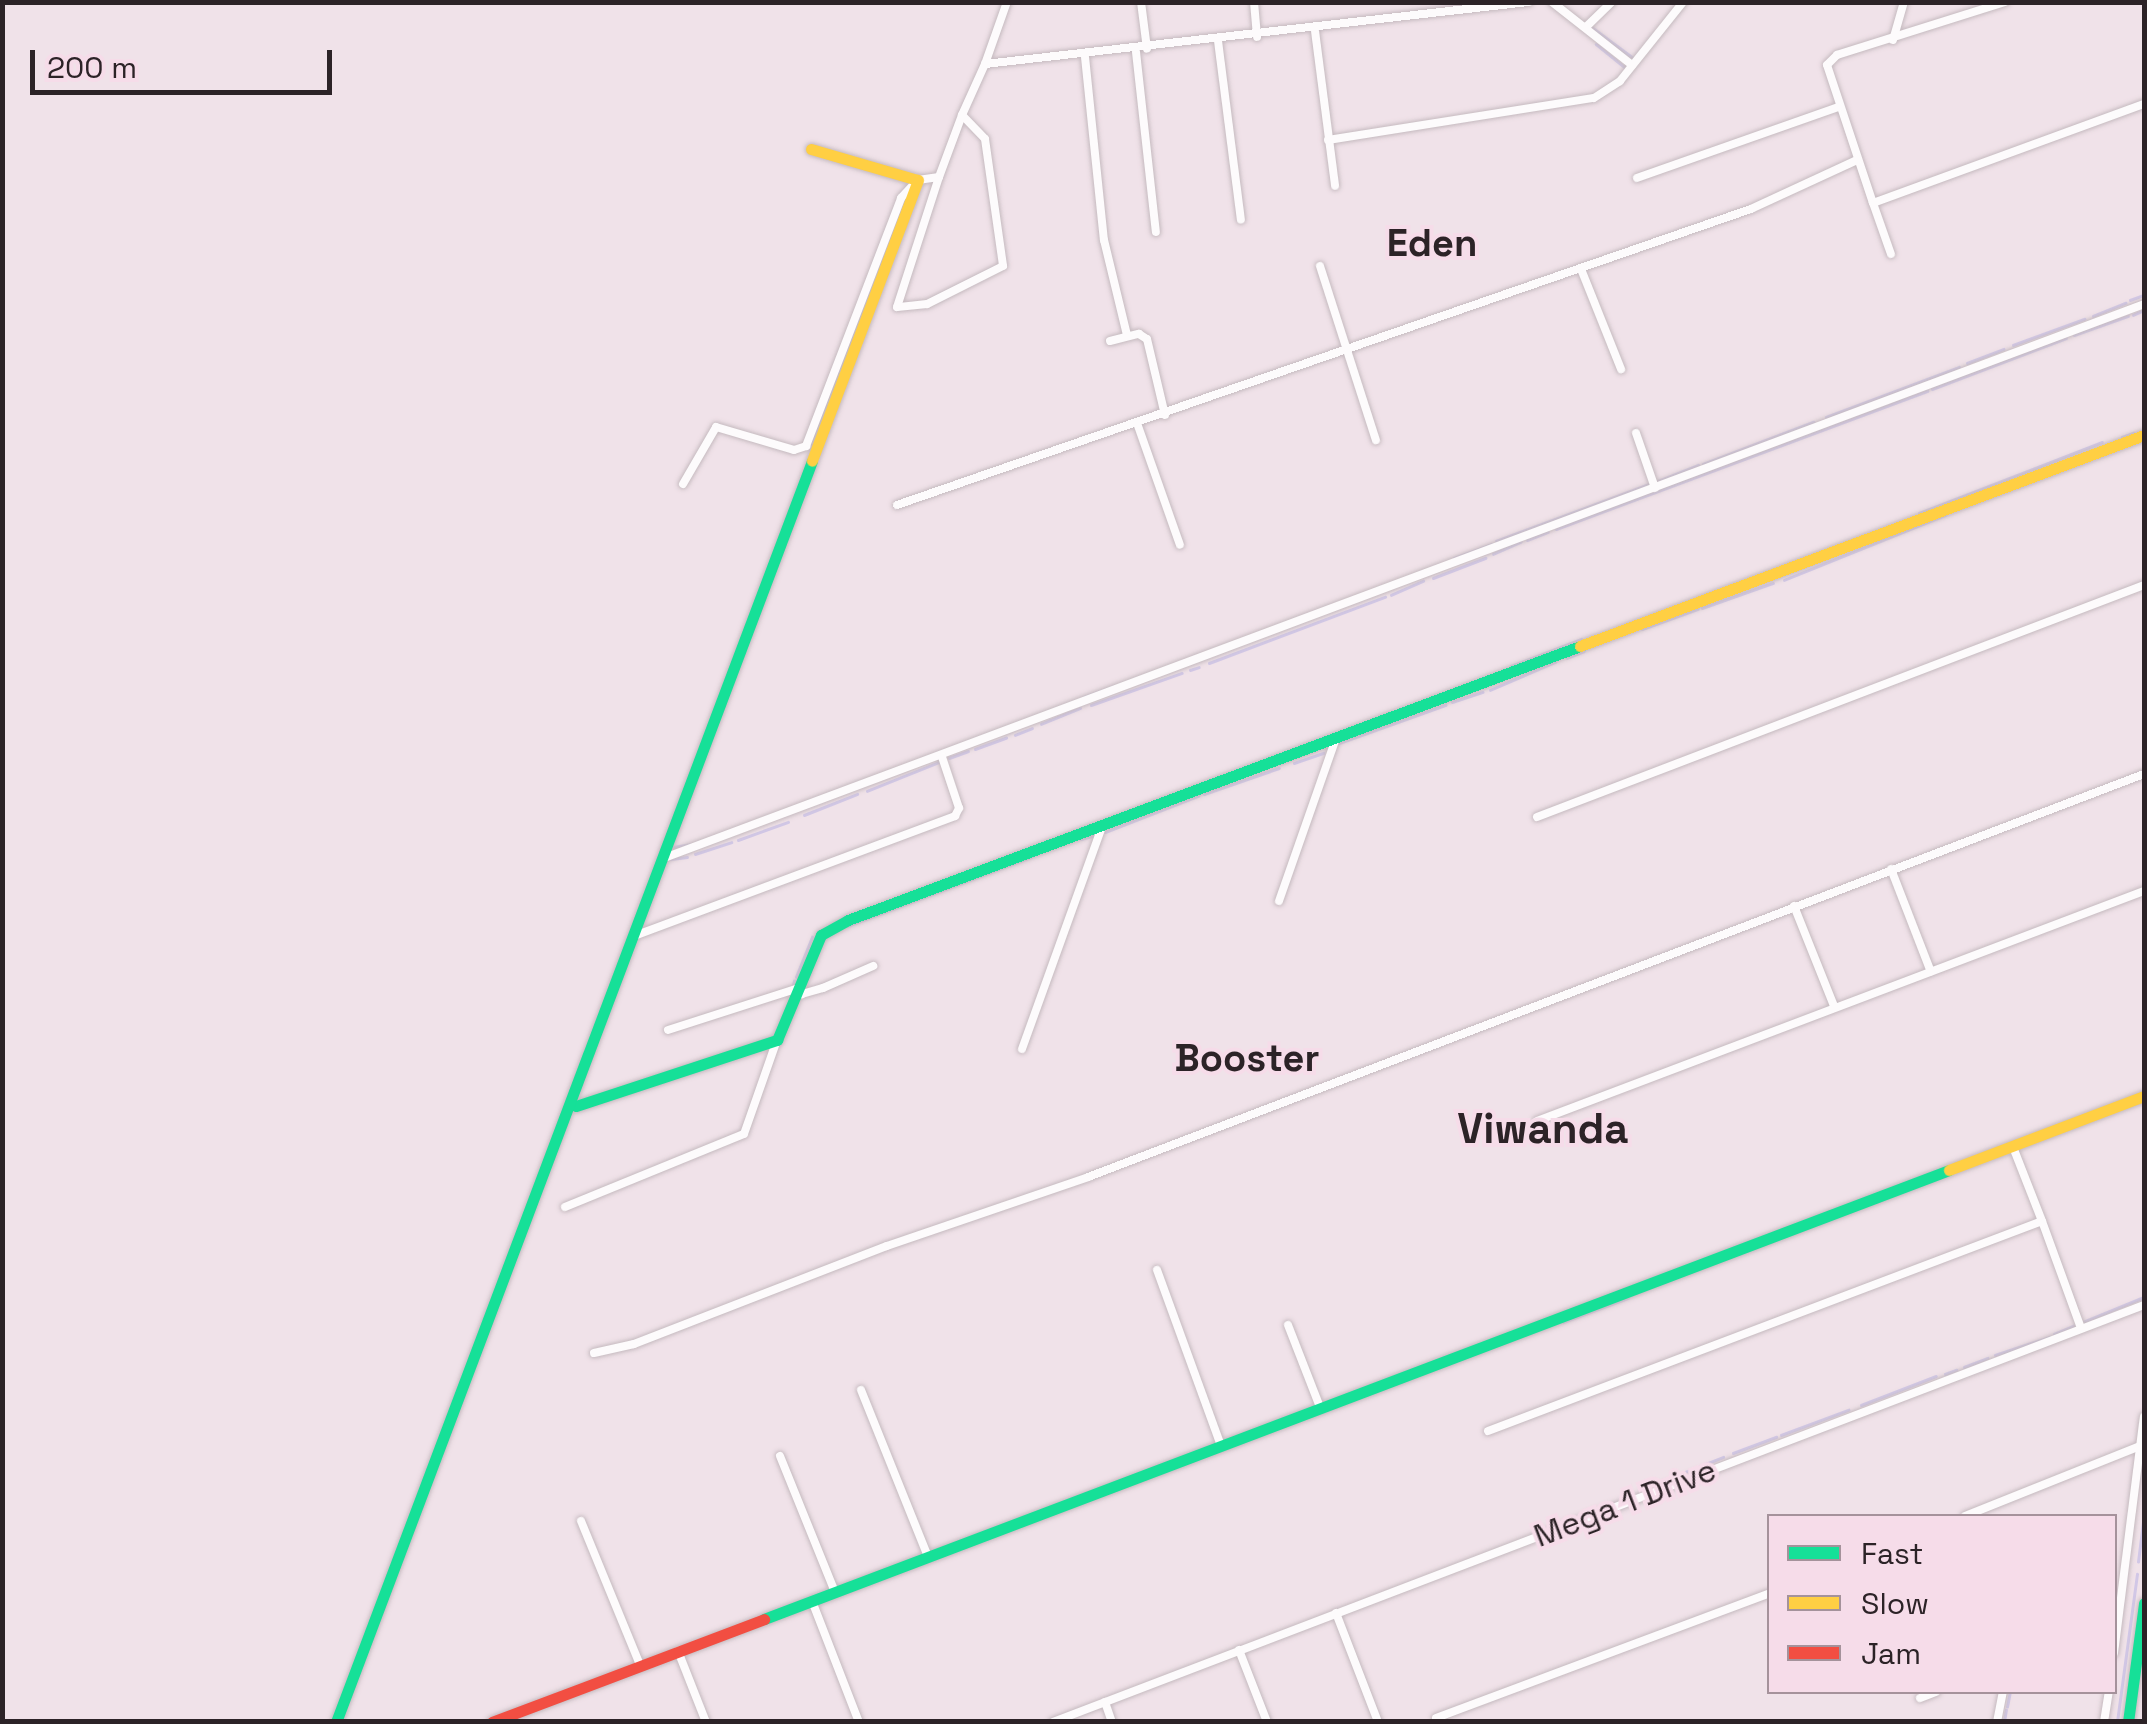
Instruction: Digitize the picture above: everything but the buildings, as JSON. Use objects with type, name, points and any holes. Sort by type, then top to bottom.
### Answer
[{"type":"street","points":[[962,115],[986,139],[1004,266],[927,304],[897,308],[939,177],[962,115],[985,64],[1007,2]]},
{"type":"street","points":[[1141,2],[1148,50]]},
{"type":"street","points":[[1254,2],[1258,37]]},
{"type":"street","points":[[985,64],[1136,52],[1467,6],[1528,2]]},
{"type":"street","points":[[1552,2],[1632,64]]},
{"type":"street","points":[[1586,27],[1612,2]]},
{"type":"street","points":[[1328,140],[1594,98],[1632,64],[1683,2]]},
{"type":"street","points":[[1893,40],[1904,2]]},
{"type":"street","points":[[1890,254],[1827,65],[1837,55],[2005,2]]},
{"type":"street","points":[[1314,30],[1335,186]]},
{"type":"street","points":[[1218,40],[1241,220]]},
{"type":"street","points":[[1136,52],[1156,232]]},
{"type":"street","points":[[1085,57],[1104,240],[1127,335]]},
{"type":"street","points":[[1873,202],[2144,104]]},
{"type":"street","points":[[1638,178],[1838,107]]},
{"type":"street","points":[[810,149],[918,180],[939,177]]},
{"type":"street","points":[[896,505],[1751,209],[1857,160]]},
{"type":"street","points":[[683,484],[716,427],[794,450],[806,446],[900,198],[918,180]]},
{"type":"street","points":[[336,1722],[918,180]]},
{"type":"street","points":[[1320,266],[1376,440]]},
{"type":"street","points":[[1581,269],[1620,369]]},
{"type":"street","points":[[664,858],[2144,304]]},
{"type":"street","points":[[1110,341],[1127,335],[1148,339],[1165,414]]},
{"type":"street","points":[[1137,423],[1180,545]]},
{"type":"street","points":[[1636,433],[1655,488]]},
{"type":"street","points":[[565,1207],[744,1134],[796,988],[828,930],[2144,435]]},
{"type":"street","points":[[1537,817],[2144,586]]},
{"type":"street","points":[[1279,901],[1335,742]]},
{"type":"street","points":[[634,936],[955,816],[959,808],[942,757]]},
{"type":"street","points":[[594,1353],[634,1344],[886,1246],[1088,1178],[2144,774]]},
{"type":"street","points":[[1022,1050],[1102,827]]},
{"type":"street","points":[[1890,869],[1931,972]]},
{"type":"street","points":[[1537,1122],[2144,891]]},
{"type":"street","points":[[1794,906],[1834,1006]]},
{"type":"street","points":[[796,988],[802,994],[874,966]]},
{"type":"street","points":[[668,1030],[796,988]]},
{"type":"street","points":[[576,1106],[777,1040]]},
{"type":"street","points":[[492,1722],[2144,1096]]},
{"type":"street","points":[[2013,1147],[2081,1328]]},
{"type":"street","points":[[1488,1430],[2042,1221]]},
{"type":"street","points":[[1156,1270],[1221,1446]]},
{"type":"street","name":"Mega 1 Drive","points":[[1054,1722],[2144,1305]]},
{"type":"street","points":[[1288,1325],[1320,1407]]},
{"type":"street","points":[[861,1390],[927,1554]]},
{"type":"street","points":[[2117,1631],[2144,1417]]},
{"type":"street","points":[[1969,1514],[2142,1446]]},
{"type":"street","points":[[780,1456],[834,1592]]},
{"type":"street","points":[[582,1521],[640,1665]]},
{"type":"street","points":[[1436,1718],[1767,1594]]},
{"type":"street","points":[[812,1601],[859,1722]]},
{"type":"street","points":[[2128,1722],[2144,1603]]},
{"type":"street","points":[[1336,1613],[1378,1722]]},
{"type":"street","points":[[678,1650],[706,1722]]},
{"type":"street","points":[[1239,1650],[1266,1722]]},
{"type":"street","points":[[1920,1698],[1931,1694]]},
{"type":"street","points":[[1998,1722],[2003,1694]]},
{"type":"street","points":[[2104,1722],[2108,1694]]},
{"type":"street","points":[[1105,1702],[1112,1722]]},
{"type":"waterway","points":[[1593,28],[1632,57]]},
{"type":"waterway","points":[[1596,44],[1624,67]]},
{"type":"waterway","points":[[2130,300],[2144,295]]},
{"type":"waterway","points":[[2093,316],[2125,303]]},
{"type":"waterway","points":[[2133,315],[2144,310]]},
{"type":"waterway","points":[[2074,335],[2128,316]]},
{"type":"waterway","points":[[2013,345],[2084,319]]},
{"type":"waterway","points":[[1932,389],[2066,338]]},
{"type":"waterway","points":[[1967,363],[2003,349]]},
{"type":"waterway","points":[[1826,417],[1959,367]]},
{"type":"waterway","points":[[1556,529],[1927,391]]},
{"type":"waterway","points":[[1703,464],[1813,422]]},
{"type":"waterway","points":[[2122,437],[2133,433]]},
{"type":"waterway","points":[[1919,513],[2102,442]]},
{"type":"waterway","points":[[1658,481],[1698,465]]},
{"type":"waterway","points":[[1496,541],[1649,484]]},
{"type":"waterway","points":[[1784,580],[1945,515]]},
{"type":"waterway","points":[[1527,540],[1548,532]]},
{"type":"waterway","points":[[1493,554],[1520,542]]},
{"type":"waterway","points":[[1454,558],[1492,544]]},
{"type":"waterway","points":[[1433,578],[1485,558]]},
{"type":"waterway","points":[[1391,595],[1423,581]]},
{"type":"waterway","points":[[1702,608],[1773,583]]},
{"type":"waterway","points":[[1209,663],[1385,597]]},
{"type":"waterway","points":[[1642,629],[1698,609]]},
{"type":"waterway","points":[[1511,666],[1581,639]]},
{"type":"waterway","points":[[1567,658],[1584,651]]},
{"type":"waterway","points":[[1490,690],[1555,662]]},
{"type":"waterway","points":[[1190,670],[1199,667]]},
{"type":"waterway","points":[[1091,705],[1182,673]]},
{"type":"waterway","points":[[1084,697],[1114,686]]},
{"type":"waterway","points":[[1452,702],[1482,692]]},
{"type":"waterway","points":[[1339,743],[1445,705]]},
{"type":"waterway","points":[[1041,724],[1080,708]]},
{"type":"waterway","points":[[1015,735],[1032,728]]},
{"type":"waterway","points":[[975,749],[1006,738]]},
{"type":"waterway","points":[[949,758],[968,751]]},
{"type":"waterway","points":[[1294,763],[1323,753]]},
{"type":"waterway","points":[[867,791],[939,762]]},
{"type":"waterway","points":[[1204,794],[1279,768]]},
{"type":"waterway","points":[[804,815],[857,794]]},
{"type":"waterway","points":[[1105,832],[1198,796]]},
{"type":"waterway","points":[[738,840],[788,822]]},
{"type":"waterway","points":[[1081,839],[1096,835]]},
{"type":"waterway","points":[[695,854],[731,842]]},
{"type":"waterway","points":[[673,847],[692,844]]},
{"type":"waterway","points":[[671,859],[687,857]]},
{"type":"waterway","points":[[847,926],[1031,857]]},
{"type":"waterway","points":[[796,977],[812,937]]},
{"type":"waterway","points":[[793,985],[794,981]]},
{"type":"waterway","points":[[2083,1322],[2144,1297]]},
{"type":"waterway","points":[[1563,1322],[1628,1298]]},
{"type":"waterway","points":[[2054,1334],[2073,1326]]},
{"type":"waterway","points":[[1995,1355],[2049,1337]]},
{"type":"waterway","points":[[1964,1367],[1987,1358]]},
{"type":"waterway","points":[[1945,1374],[1956,1370]]},
{"type":"waterway","points":[[1861,1405],[1936,1376]]},
{"type":"waterway","points":[[1781,1435],[1848,1410]]},
{"type":"waterway","points":[[1733,1453],[1776,1437]]},
{"type":"waterway","points":[[1670,1478],[1723,1457]]},
{"type":"waterway","points":[[2138,1562],[2144,1514]]},
{"type":"waterway","points":[[2117,1722],[2137,1574]]},
{"type":"waterway","points":[[2007,1707],[2010,1694]]},
{"type":"waterway","points":[[2004,1722],[2006,1710]]},
{"type":"traffic: fast","points":[[336,1722],[812,461]]},
{"type":"traffic: fast","points":[[576,1106],[777,1040],[821,935],[848,920],[1580,646]]},
{"type":"traffic: fast","points":[[764,1619],[1949,1170]]},
{"type":"traffic: fast","points":[[2128,1722],[2144,1603]]},
{"type":"traffic: slow","points":[[811,149],[918,180],[812,461]]},
{"type":"traffic: slow","points":[[1580,646],[2144,435]]},
{"type":"traffic: slow","points":[[1949,1170],[2144,1096]]},
{"type":"traffic: jam","points":[[492,1722],[764,1619]]},
{"type":"district","name":"Eden","points":[[1432,244]]},
{"type":"district","name":"Booster","points":[[1247,1059]]},
{"type":"district","name":"Viwanda","points":[[1543,1129]]}]
